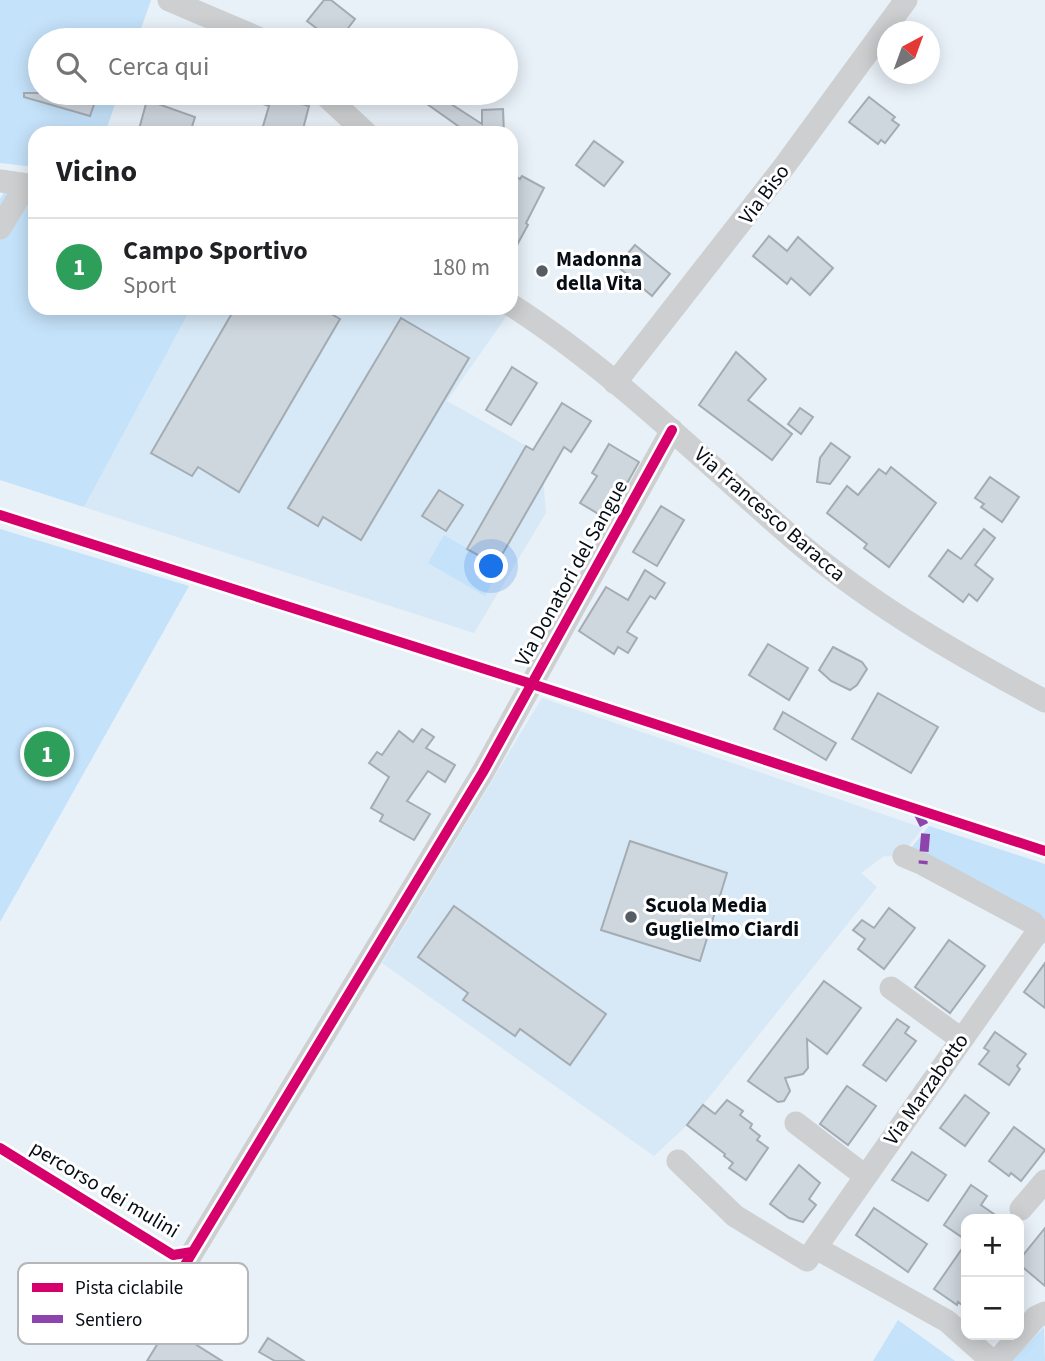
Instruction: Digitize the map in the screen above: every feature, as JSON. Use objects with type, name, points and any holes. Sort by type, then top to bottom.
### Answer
[{"type":"street","points":[[169,0],[235,28]]},
{"type":"street","name":"Via Biso","points":[[615,383],[783,168],[906,0]]},
{"type":"street","points":[[336,105],[358,126]]},
{"type":"street","points":[[0,181],[28,186]]},
{"type":"street","points":[[0,228],[28,189]]},
{"type":"street","name":"Via Francesco Baracca","points":[[518,310],[553,332],[615,383],[801,544],[849,582],[922,631],[1045,701]]},
{"type":"street","name":"Via Donatori del Sangue","points":[[186,1263],[482,772],[672,430]]},
{"type":"street","name":"Via Marzabotto","points":[[816,1248],[961,1039],[1042,931],[1033,923],[923,863],[904,856]]},
{"type":"street","points":[[891,988],[961,1039]]},
{"type":"street","points":[[796,1123],[865,1176]]},
{"type":"street","points":[[678,1161],[735,1216],[807,1261],[816,1248],[947,1321],[995,1361],[1036,1317],[1045,1313]]},
{"type":"street","points":[[1021,1209],[1045,1181]]},
{"type":"shaded area","points":[[0,0],[151,0],[141,28],[28,28],[28,105],[115,105],[107,126],[28,126],[28,166],[0,163]]},
{"type":"shaded area","points":[[5,191],[28,194],[28,315],[187,315],[84,507],[0,480],[0,199]]},
{"type":"shaded area","points":[[187,315],[507,315],[447,401],[541,454],[546,513],[474,633],[84,507]]},
{"type":"shaded area","points":[[0,529],[189,586],[0,922]]},
{"type":"shaded area","points":[[444,535],[500,568],[485,596],[428,563]]},
{"type":"shaded area","name":"Scuola Media Guglielmo Ciardi","points":[[542,698],[923,828],[900,857],[884,856],[861,873],[877,887],[687,1125],[654,1156],[382,963]]},
{"type":"shaded area","points":[[929,826],[1045,864],[1045,922],[907,853]]},
{"type":"shaded area","points":[[898,1320],[955,1361],[873,1361]]},
{"type":"shaded area","points":[[1044,1327],[1045,1361],[1011,1361]]},
{"type":"building","points":[[324,0],[331,0],[355,19],[348,28],[316,28],[307,21]]},
{"type":"building","points":[[869,97],[895,117],[892,120],[899,125],[885,143],[881,140],[878,144],[849,122]]},
{"type":"building","points":[[52,105],[94,105],[90,116]]},
{"type":"building","points":[[146,105],[161,105],[195,117],[192,126],[140,126]]},
{"type":"building","points":[[266,105],[309,106],[304,126],[263,126],[269,106]]},
{"type":"building","points":[[428,105],[453,105],[482,124],[482,110],[503,109],[504,126],[458,126]]},
{"type":"building","points":[[594,141],[623,162],[604,186],[576,165]]},
{"type":"building","points":[[522,176],[544,188],[526,223],[528,225],[518,243],[518,178]]},
{"type":"building","points":[[769,236],[787,251],[798,237],[833,268],[810,295],[791,278],[787,284],[753,256]]},
{"type":"building","points":[[635,245],[670,274],[652,296],[617,266]]},
{"type":"building","points":[[231,315],[333,315],[340,319],[239,492],[198,467],[192,476],[151,453]]},
{"type":"building","points":[[401,318],[469,358],[361,540],[323,517],[318,526],[288,508]]},
{"type":"building","points":[[736,352],[766,379],[748,400],[792,434],[772,460],[699,405]]},
{"type":"building","points":[[512,367],[537,383],[511,425],[486,410]]},
{"type":"building","points":[[562,403],[591,421],[571,452],[564,447],[496,565],[467,549],[526,446],[533,450]]},
{"type":"building","points":[[800,408],[813,417],[801,434],[788,424]]},
{"type":"building","points":[[831,443],[850,457],[830,484],[817,482],[820,458]]},
{"type":"building","points":[[609,444],[639,462],[607,519],[580,503],[597,476],[592,473]]},
{"type":"building","points":[[891,467],[936,503],[889,567],[864,548],[867,544],[827,513],[847,486],[858,495],[879,469],[886,474]]},
{"type":"building","points":[[990,477],[1019,497],[1002,522],[981,507],[984,504],[975,498]]},
{"type":"building","points":[[439,490],[463,505],[446,531],[422,516]]},
{"type":"building","points":[[661,506],[684,520],[657,566],[633,552]]},
{"type":"building","points":[[984,529],[995,538],[975,565],[993,579],[977,601],[969,594],[963,602],[929,576],[948,550],[961,559]]},
{"type":"building","points":[[645,570],[665,583],[655,599],[650,596],[627,632],[637,638],[628,653],[618,647],[614,654],[579,631],[606,587],[628,600]]},
{"type":"building","points":[[768,644],[808,668],[789,700],[749,675]]},
{"type":"building","points":[[833,647],[862,662],[867,669],[857,685],[850,690],[831,681],[819,670]]},
{"type":"building","points":[[878,693],[938,727],[911,773],[852,739]]},
{"type":"building","points":[[783,712],[836,743],[826,760],[774,729]]},
{"type":"building","points":[[422,729],[434,737],[426,748],[455,765],[445,782],[428,771],[407,801],[430,814],[414,840],[380,821],[383,815],[371,808],[389,777],[369,763],[377,752],[382,755],[399,731],[413,742]]},
{"type":"building","points":[[630,841],[727,873],[700,961],[601,930]]},
{"type":"building","points":[[454,906],[606,1014],[570,1065],[520,1029],[515,1036],[463,1000],[468,993],[418,957]]},
{"type":"building","points":[[889,908],[915,928],[884,969],[858,949],[865,939],[853,930],[862,920],[874,928]]},
{"type":"building","points":[[949,940],[985,966],[950,1013],[915,987]]},
{"type":"building","points":[[1045,963],[1045,1008],[1024,992]]},
{"type":"building","points":[[824,981],[861,1008],[827,1054],[807,1039],[808,1068],[803,1074],[785,1078],[790,1091],[784,1101],[778,1102],[748,1081]]},
{"type":"building","points":[[897,1019],[909,1027],[905,1033],[916,1041],[886,1081],[863,1065]]},
{"type":"building","points":[[995,1032],[1026,1054],[1017,1066],[1020,1069],[1009,1085],[979,1064],[989,1051],[984,1048]]},
{"type":"building","points":[[847,1086],[876,1106],[848,1145],[820,1124]]},
{"type":"building","points":[[965,1095],[989,1113],[965,1146],[940,1128]]},
{"type":"building","points":[[727,1100],[743,1111],[740,1115],[752,1124],[750,1128],[760,1136],[757,1140],[768,1148],[746,1180],[729,1168],[733,1163],[725,1154],[687,1125],[703,1105],[715,1114]]},
{"type":"building","points":[[1014,1127],[1045,1150],[1021,1181],[1011,1173],[1009,1176],[989,1161]]},
{"type":"building","points":[[912,1152],[946,1175],[928,1201],[892,1180]]},
{"type":"building","points":[[799,1165],[820,1183],[809,1199],[816,1205],[803,1222],[789,1218],[770,1204]]},
{"type":"building","points":[[971,1185],[987,1196],[981,1205],[994,1214],[961,1214],[961,1237],[944,1225]]},
{"type":"building","points":[[874,1208],[927,1244],[908,1272],[856,1235]]},
{"type":"building","points":[[1045,1228],[1045,1286],[1024,1268],[1024,1254]]},
{"type":"building","points":[[961,1250],[961,1304],[958,1302],[957,1305],[934,1289]]},
{"type":"building","points":[[268,1338],[304,1361],[275,1361],[259,1352]]},
{"type":"building","points":[[158,1344],[195,1344],[222,1361],[147,1361]]},
{"type":"marked path","points":[[916,809],[926,829],[923,864]]},
{"type":"cycle path","points":[[186,1263],[483,772],[672,430]]},
{"type":"cycle path","points":[[0,515],[1045,851]]},
{"type":"cycle path","name":"percorso dei mulini","points":[[0,1148],[173,1255],[192,1252]]},
{"type":"place","name":"Madonna della Vita","points":[[542,271]]},
{"type":"place","name":"Campo Sportivo","points":[[47,754]]},
{"type":"place","name":"Scuola Media Guglielmo Ciardi","points":[[631,917]]}]
